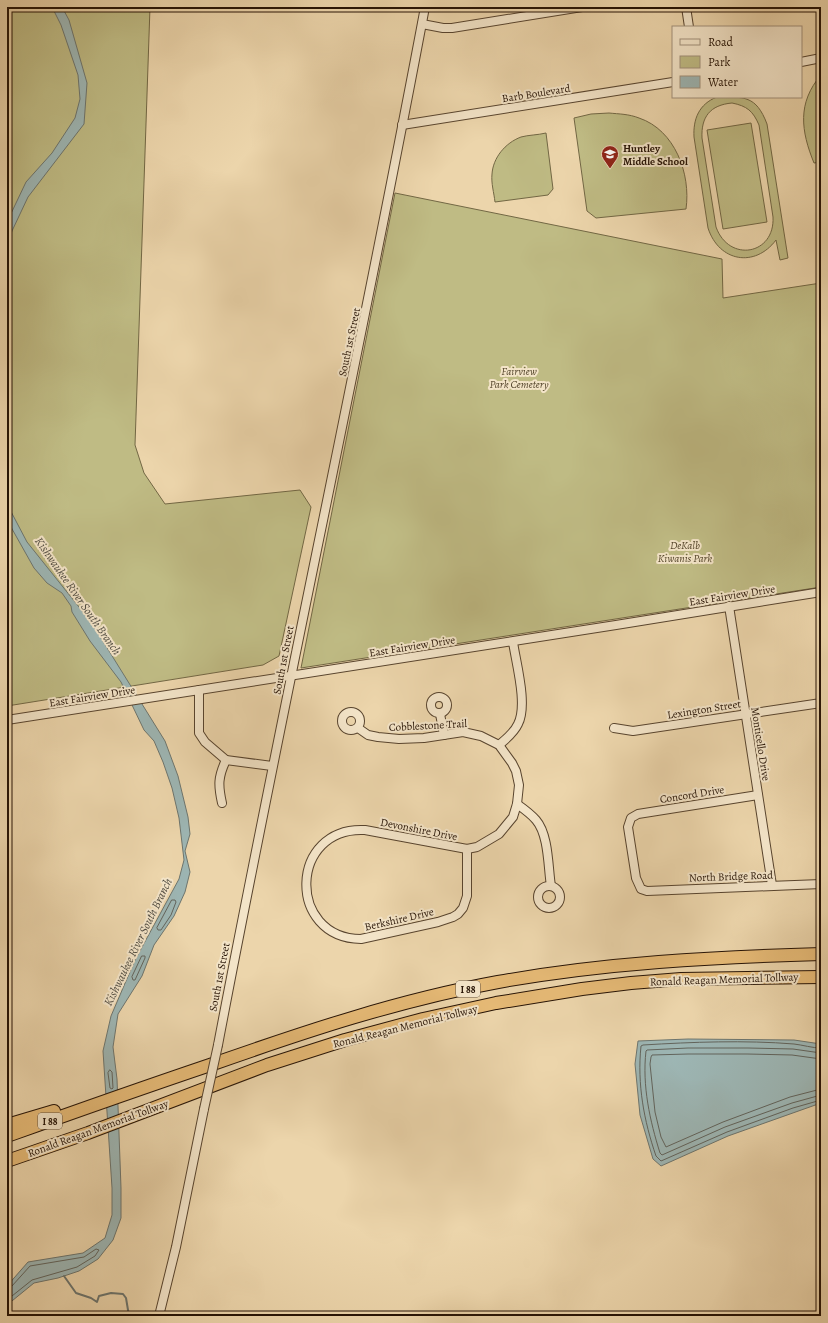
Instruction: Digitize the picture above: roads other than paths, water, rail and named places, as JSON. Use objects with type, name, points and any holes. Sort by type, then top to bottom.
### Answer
[{"type":"highway","name":"Ronald Reagan Memorial Tollway","points":[[7,1136],[93,1104],[303,1032],[420,1000],[495,983],[582,969],[688,960],[821,954]]},
{"type":"highway","name":"Ronald Reagan Memorial Tollway","points":[[7,1162],[267,1066],[346,1040],[424,1019],[496,1003],[582,989],[681,979],[821,977]]},
{"type":"highway","points":[[7,1125],[73,1106],[93,1104]]},
{"type":"street","name":"South 1st Street","points":[[159,1316],[176,1247],[218,1044],[272,766],[379,248],[425,7]]},
{"type":"street","points":[[422,24],[452,28],[582,7]]},
{"type":"street","points":[[686,7],[689,26]]},
{"type":"street","points":[[802,62],[821,58]]},
{"type":"street","name":"Barb Boulevard","points":[[402,125],[672,82]]},
{"type":"street","name":"East Fairview Drive","points":[[7,720],[118,704],[154,697],[512,642],[821,592]]},
{"type":"street","name":"Monticello Drive","points":[[728,606],[772,885]]},
{"type":"street","points":[[512,642],[522,695],[522,713],[517,726],[499,745],[516,771],[519,785],[518,804],[540,825],[547,852],[551,886]]},
{"type":"street","points":[[199,690],[199,733],[205,742],[226,760],[272,766]]},
{"type":"street","name":"Lexington Street","points":[[614,728],[632,731],[821,703]]},
{"type":"street","points":[[440,714],[444,735]]},
{"type":"street","name":"Cobblestone Trail","points":[[358,728],[368,735],[378,738],[399,739],[424,738],[463,732],[472,733],[499,745]]},
{"type":"street","points":[[222,803],[219,790],[219,781],[226,760]]},
{"type":"street","name":"Concord Drive","points":[[642,890],[636,878],[631,847],[628,827],[631,818],[638,814],[758,795]]},
{"type":"street","name":"Devonshire Drive","points":[[310,863],[325,842],[337,834],[350,830],[365,830],[468,849],[485,843],[499,834],[513,817],[518,804]]},
{"type":"street","name":"Berkshire Drive","points":[[310,863],[306,875],[306,888],[309,903],[314,914],[325,927],[334,934],[360,939],[438,922],[458,914],[463,908],[468,896],[468,849]]},
{"type":"street","name":"North Bridge Road","points":[[642,890],[821,884]]},
{"type":"water","points":[[52,7],[62,7],[69,20],[87,83],[84,124],[28,197],[12,231],[7,248],[7,222],[26,182],[52,153],[75,118],[80,99],[78,75],[61,25]]},
{"type":"water","points":[[7,504],[27,542],[91,622],[165,741],[178,776],[188,817],[190,834],[185,851],[190,872],[185,892],[174,916],[154,945],[142,976],[118,1014],[113,1047],[117,1079],[121,1218],[113,1240],[98,1259],[79,1271],[58,1278],[34,1283],[7,1305],[7,1286],[28,1262],[83,1253],[105,1238],[112,1215],[112,1188],[103,1051],[111,1016],[135,960],[179,879],[184,860],[179,818],[172,788],[154,741],[144,730],[121,682],[90,641],[72,612],[71,606],[62,593],[47,583],[34,568],[7,520]]},
{"type":"water","points":[[688,1039],[794,1040],[821,1044],[821,1103],[728,1136],[661,1166],[653,1159],[640,1115],[635,1064],[638,1041]]},
{"type":"waterway","points":[[64,1276],[76,1293],[91,1298],[97,1302],[99,1296],[111,1293],[123,1294],[126,1298],[129,1316]]},
{"type":"place","name":"Huntley Middle School","points":[[610,169]]},
{"type":"park label","name":"Fairview Park Cemetery","points":[[519,377]]},
{"type":"park label","name":"DeKalb Kiwanis Park","points":[[685,551]]},
{"type":"water label","name":"Kishwaukee River South Branch","points":[[78,596]]},
{"type":"water label","name":"Kishwaukee River South Branch","points":[[138,942]]}]
